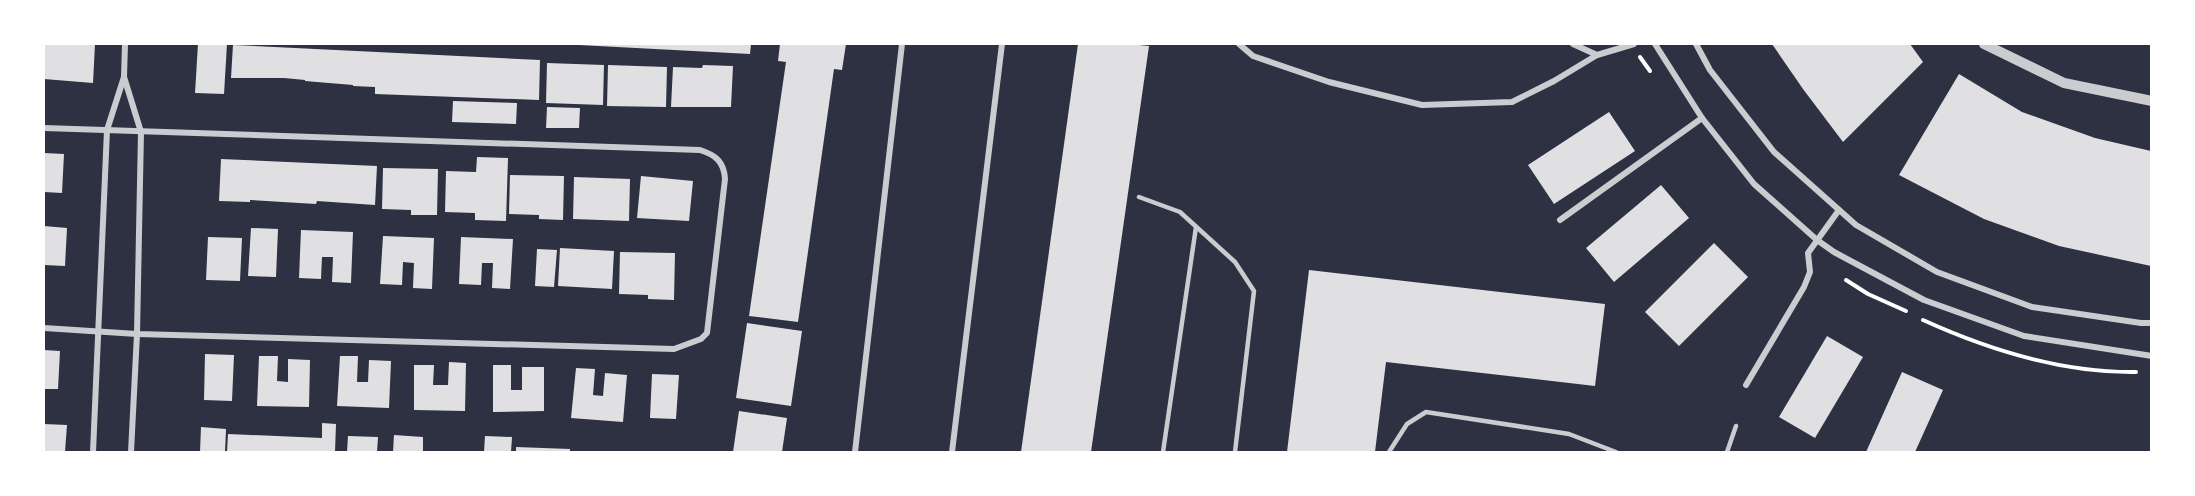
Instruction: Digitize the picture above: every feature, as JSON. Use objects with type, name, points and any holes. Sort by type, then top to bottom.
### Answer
[{"type":"street","points":[[93,453],[107,130],[124,77],[125,44]]},
{"type":"street","points":[[855,453],[903,44]]},
{"type":"street","points":[[952,453],[1002,44]]},
{"type":"street","points":[[1239,44],[1253,56],[1329,82],[1422,105],[1512,102],[1554,81],[1597,55],[1634,44]]},
{"type":"street","points":[[1573,44],[1597,55]]},
{"type":"street","points":[[1655,44],[1702,118],[1754,184],[1817,240],[1834,252],[1924,300],[2024,336],[2151,356]]},
{"type":"street","points":[[1696,44],[1710,70],[1774,152],[1856,225],[1936,272],[2032,307],[2151,323]]},
{"type":"street","points":[[1984,44],[2064,83],[2151,101]]},
{"type":"street","points":[[124,77],[141,132],[137,334],[131,453]]},
{"type":"street","points":[[1560,220],[1702,118]]},
{"type":"street","points":[[44,129],[700,150],[714,154],[724,167],[725,179],[707,333],[701,339],[674,349],[137,334],[44,328]]},
{"type":"street","points":[[1746,385],[1804,287],[1810,272],[1808,253],[1839,210]]},
{"type":"lane","points":[[1139,197],[1180,212],[1235,262],[1254,291],[1235,453]]},
{"type":"lane","points":[[1163,453],[1196,227]]},
{"type":"lane","points":[[1389,453],[1407,424],[1426,412],[1569,434],[1616,453]]},
{"type":"lane","points":[[1727,453],[1736,426]]},
{"type":"building","points":[[44,44],[95,44],[93,83],[44,79]]},
{"type":"building","points":[[198,44],[227,44],[224,94],[195,93]]},
{"type":"building","points":[[579,44],[751,44],[750,54]]},
{"type":"building","points":[[780,44],[846,44],[842,70],[834,69],[798,322],[749,316],[786,62],[778,61]]},
{"type":"building","points":[[1078,44],[1149,46],[1091,452],[1021,452]]},
{"type":"building","points":[[1772,44],[1910,44],[1923,62],[1843,142]]},
{"type":"building","points":[[233,45],[540,60],[539,100],[375,94],[375,87],[284,78],[231,78]]},
{"type":"building","points":[[547,63],[604,65],[603,105],[546,103]]},
{"type":"building","points":[[608,65],[667,67],[666,107],[607,106]]},
{"type":"building","points":[[703,65],[733,66],[731,107],[671,107],[673,67],[702,68]]},
{"type":"building","points":[[1959,74],[2022,112],[2095,138],[2151,151],[2151,266],[2059,246],[1984,219],[1899,175]]},
{"type":"building","points":[[453,101],[517,103],[516,124],[452,122]]},
{"type":"building","points":[[547,107],[580,108],[579,128],[546,128]]},
{"type":"building","points":[[1609,112],[1635,151],[1554,204],[1528,165]]},
{"type":"building","points":[[44,153],[64,154],[62,193],[44,192]]},
{"type":"building","points":[[477,157],[508,158],[506,221],[475,220],[475,213],[445,212],[446,171],[476,172]]},
{"type":"building","points":[[221,159],[377,166],[375,205],[317,201],[316,204],[250,200],[250,202],[219,201]]},
{"type":"building","points":[[383,168],[438,169],[437,215],[411,215],[411,210],[382,209]]},
{"type":"building","points":[[510,175],[564,176],[563,220],[539,219],[539,215],[509,214]]},
{"type":"building","points":[[641,176],[693,181],[689,221],[637,218]]},
{"type":"building","points":[[574,177],[630,179],[629,221],[573,219]]},
{"type":"building","points":[[1661,185],[1689,218],[1614,282],[1586,248]]},
{"type":"building","points":[[44,226],[67,228],[65,266],[44,265]]},
{"type":"building","points":[[251,228],[278,229],[276,277],[248,276]]},
{"type":"building","points":[[301,230],[353,232],[351,283],[332,282],[333,257],[322,257],[321,279],[299,278]]},
{"type":"building","points":[[383,236],[434,238],[432,289],[413,288],[414,263],[403,262],[402,285],[380,284]]},
{"type":"building","points":[[208,237],[242,238],[240,281],[206,280]]},
{"type":"building","points":[[461,237],[513,239],[510,289],[492,288],[493,263],[482,263],[481,285],[459,284]]},
{"type":"building","points":[[1714,243],[1748,277],[1679,346],[1645,312]]},
{"type":"building","points":[[560,248],[614,251],[612,289],[558,286]]},
{"type":"building","points":[[537,249],[557,250],[554,287],[535,286]]},
{"type":"building","points":[[620,252],[675,253],[674,300],[648,299],[648,295],[619,294]]},
{"type":"building","points":[[1309,270],[1605,304],[1595,386],[1386,362],[1375,452],[1287,452]]},
{"type":"building","points":[[747,323],[802,331],[791,406],[736,398]]},
{"type":"building","points":[[1827,336],[1863,357],[1815,438],[1779,417]]},
{"type":"building","points":[[44,350],[60,351],[58,389],[44,389]]},
{"type":"building","points":[[205,354],[234,355],[232,401],[204,400]]},
{"type":"building","points":[[259,356],[278,356],[277,381],[288,382],[288,359],[310,360],[309,407],[257,406]]},
{"type":"building","points":[[340,356],[358,356],[357,382],[368,382],[369,360],[391,361],[389,408],[337,406]]},
{"type":"building","points":[[449,362],[466,363],[465,411],[414,410],[414,365],[434,365],[433,385],[448,385]]},
{"type":"building","points":[[493,365],[511,365],[511,390],[522,390],[522,367],[544,367],[544,411],[493,412]]},
{"type":"building","points":[[576,368],[595,369],[593,395],[603,396],[605,373],[627,375],[623,422],[571,418]]},
{"type":"building","points":[[1902,372],[1943,390],[1915,452],[1866,452]]},
{"type":"building","points":[[652,374],[679,375],[676,419],[650,418]]},
{"type":"building","points":[[739,411],[787,418],[782,452],[733,452]]},
{"type":"building","points":[[322,423],[336,424],[335,452],[227,452],[228,434],[322,438]]},
{"type":"building","points":[[44,424],[67,425],[65,452],[44,452]]},
{"type":"building","points":[[201,427],[226,429],[225,452],[200,452]]},
{"type":"building","points":[[394,435],[423,437],[423,452],[393,452]]},
{"type":"building","points":[[348,436],[378,437],[377,452],[347,452]]},
{"type":"building","points":[[485,436],[512,437],[511,452],[484,452]]},
{"type":"building","points":[[516,447],[570,449],[570,452],[516,452]]}]
